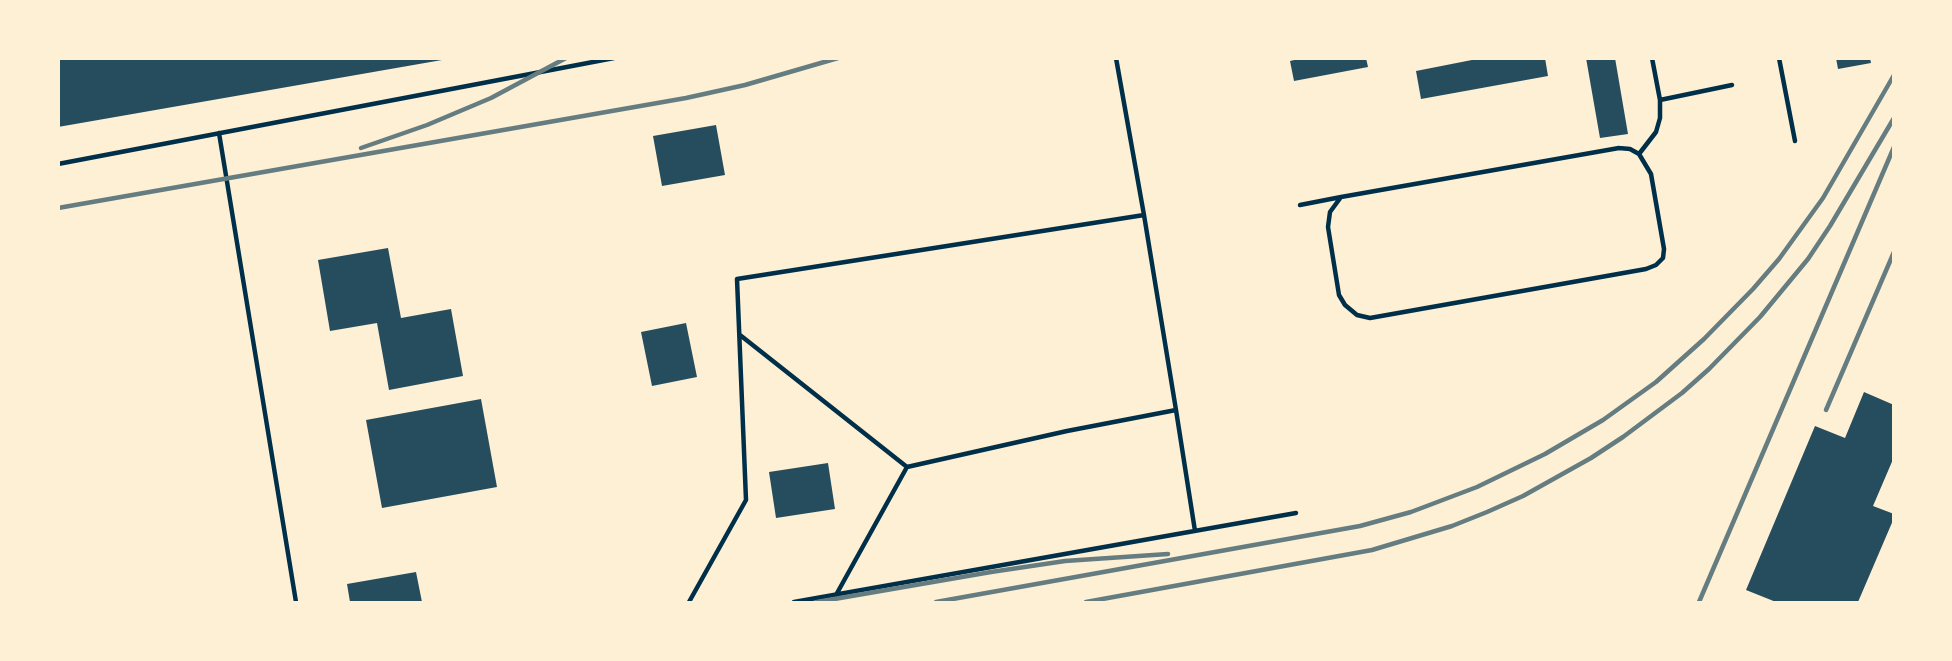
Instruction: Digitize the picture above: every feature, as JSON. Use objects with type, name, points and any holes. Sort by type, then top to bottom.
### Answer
[{"type":"lane","points":[[58,164],[614,58]]},
{"type":"lane","points":[[1116,58],[1195,531]]},
{"type":"lane","points":[[1639,154],[1656,132],[1660,118],[1660,100],[1652,58]]},
{"type":"lane","points":[[1779,58],[1794,141]]},
{"type":"lane","points":[[1660,100],[1732,85]]},
{"type":"lane","points":[[219,133],[296,603]]},
{"type":"lane","points":[[1300,205],[1341,197],[1619,148],[1630,149],[1639,154],[1651,174],[1664,249],[1663,258],[1656,265],[1646,269],[1370,318],[1357,315],[1345,305],[1339,295],[1328,227],[1330,212],[1341,197]]},
{"type":"lane","points":[[689,603],[746,500],[737,279],[1144,215]]},
{"type":"lane","points":[[740,335],[908,467]]},
{"type":"lane","points":[[836,595],[908,467],[1067,431],[1176,410]]},
{"type":"lane","points":[[794,603],[1296,513]]},
{"type":"building","points":[[58,58],[442,58],[442,60],[58,127]]},
{"type":"building","points":[[1303,58],[1366,58],[1368,67],[1294,81],[1290,61]]},
{"type":"building","points":[[1482,58],[1545,58],[1548,76],[1421,99],[1416,71]]},
{"type":"building","points":[[1586,58],[1615,58],[1628,134],[1600,138]]},
{"type":"building","points":[[1836,58],[1870,58],[1871,63],[1838,69]]},
{"type":"building","points":[[716,125],[725,175],[662,186],[653,136]]},
{"type":"building","points":[[388,248],[401,318],[451,309],[463,376],[389,390],[377,323],[330,331],[318,260]]},
{"type":"building","points":[[686,323],[697,377],[652,386],[641,332]]},
{"type":"building","points":[[1864,392],[1894,405],[1894,457],[1873,506],[1894,514],[1894,518],[1858,602],[1776,602],[1746,590],[1815,426],[1845,438]]},
{"type":"building","points":[[481,399],[497,487],[382,508],[366,420]]},
{"type":"building","points":[[828,463],[835,509],[776,518],[769,472]]},
{"type":"building","points":[[416,572],[422,602],[350,602],[347,584]]},
{"type":"railway","points":[[361,148],[427,125],[491,98],[566,58]]},
{"type":"railway","points":[[58,208],[686,98],[745,85],[838,58]]},
{"type":"railway","points":[[936,602],[1360,526],[1411,512],[1477,487],[1545,454],[1603,420],[1656,382],[1704,339],[1753,289],[1779,259],[1823,198],[1894,75]]},
{"type":"railway","points":[[1086,602],[1372,550],[1452,526],[1487,512],[1523,496],[1591,458],[1682,393],[1760,317],[1808,259],[1894,118]]},
{"type":"railway","points":[[1699,602],[1894,147]]},
{"type":"railway","points":[[1826,410],[1894,252]]},
{"type":"railway","points":[[817,602],[1065,561],[1168,554]]}]
